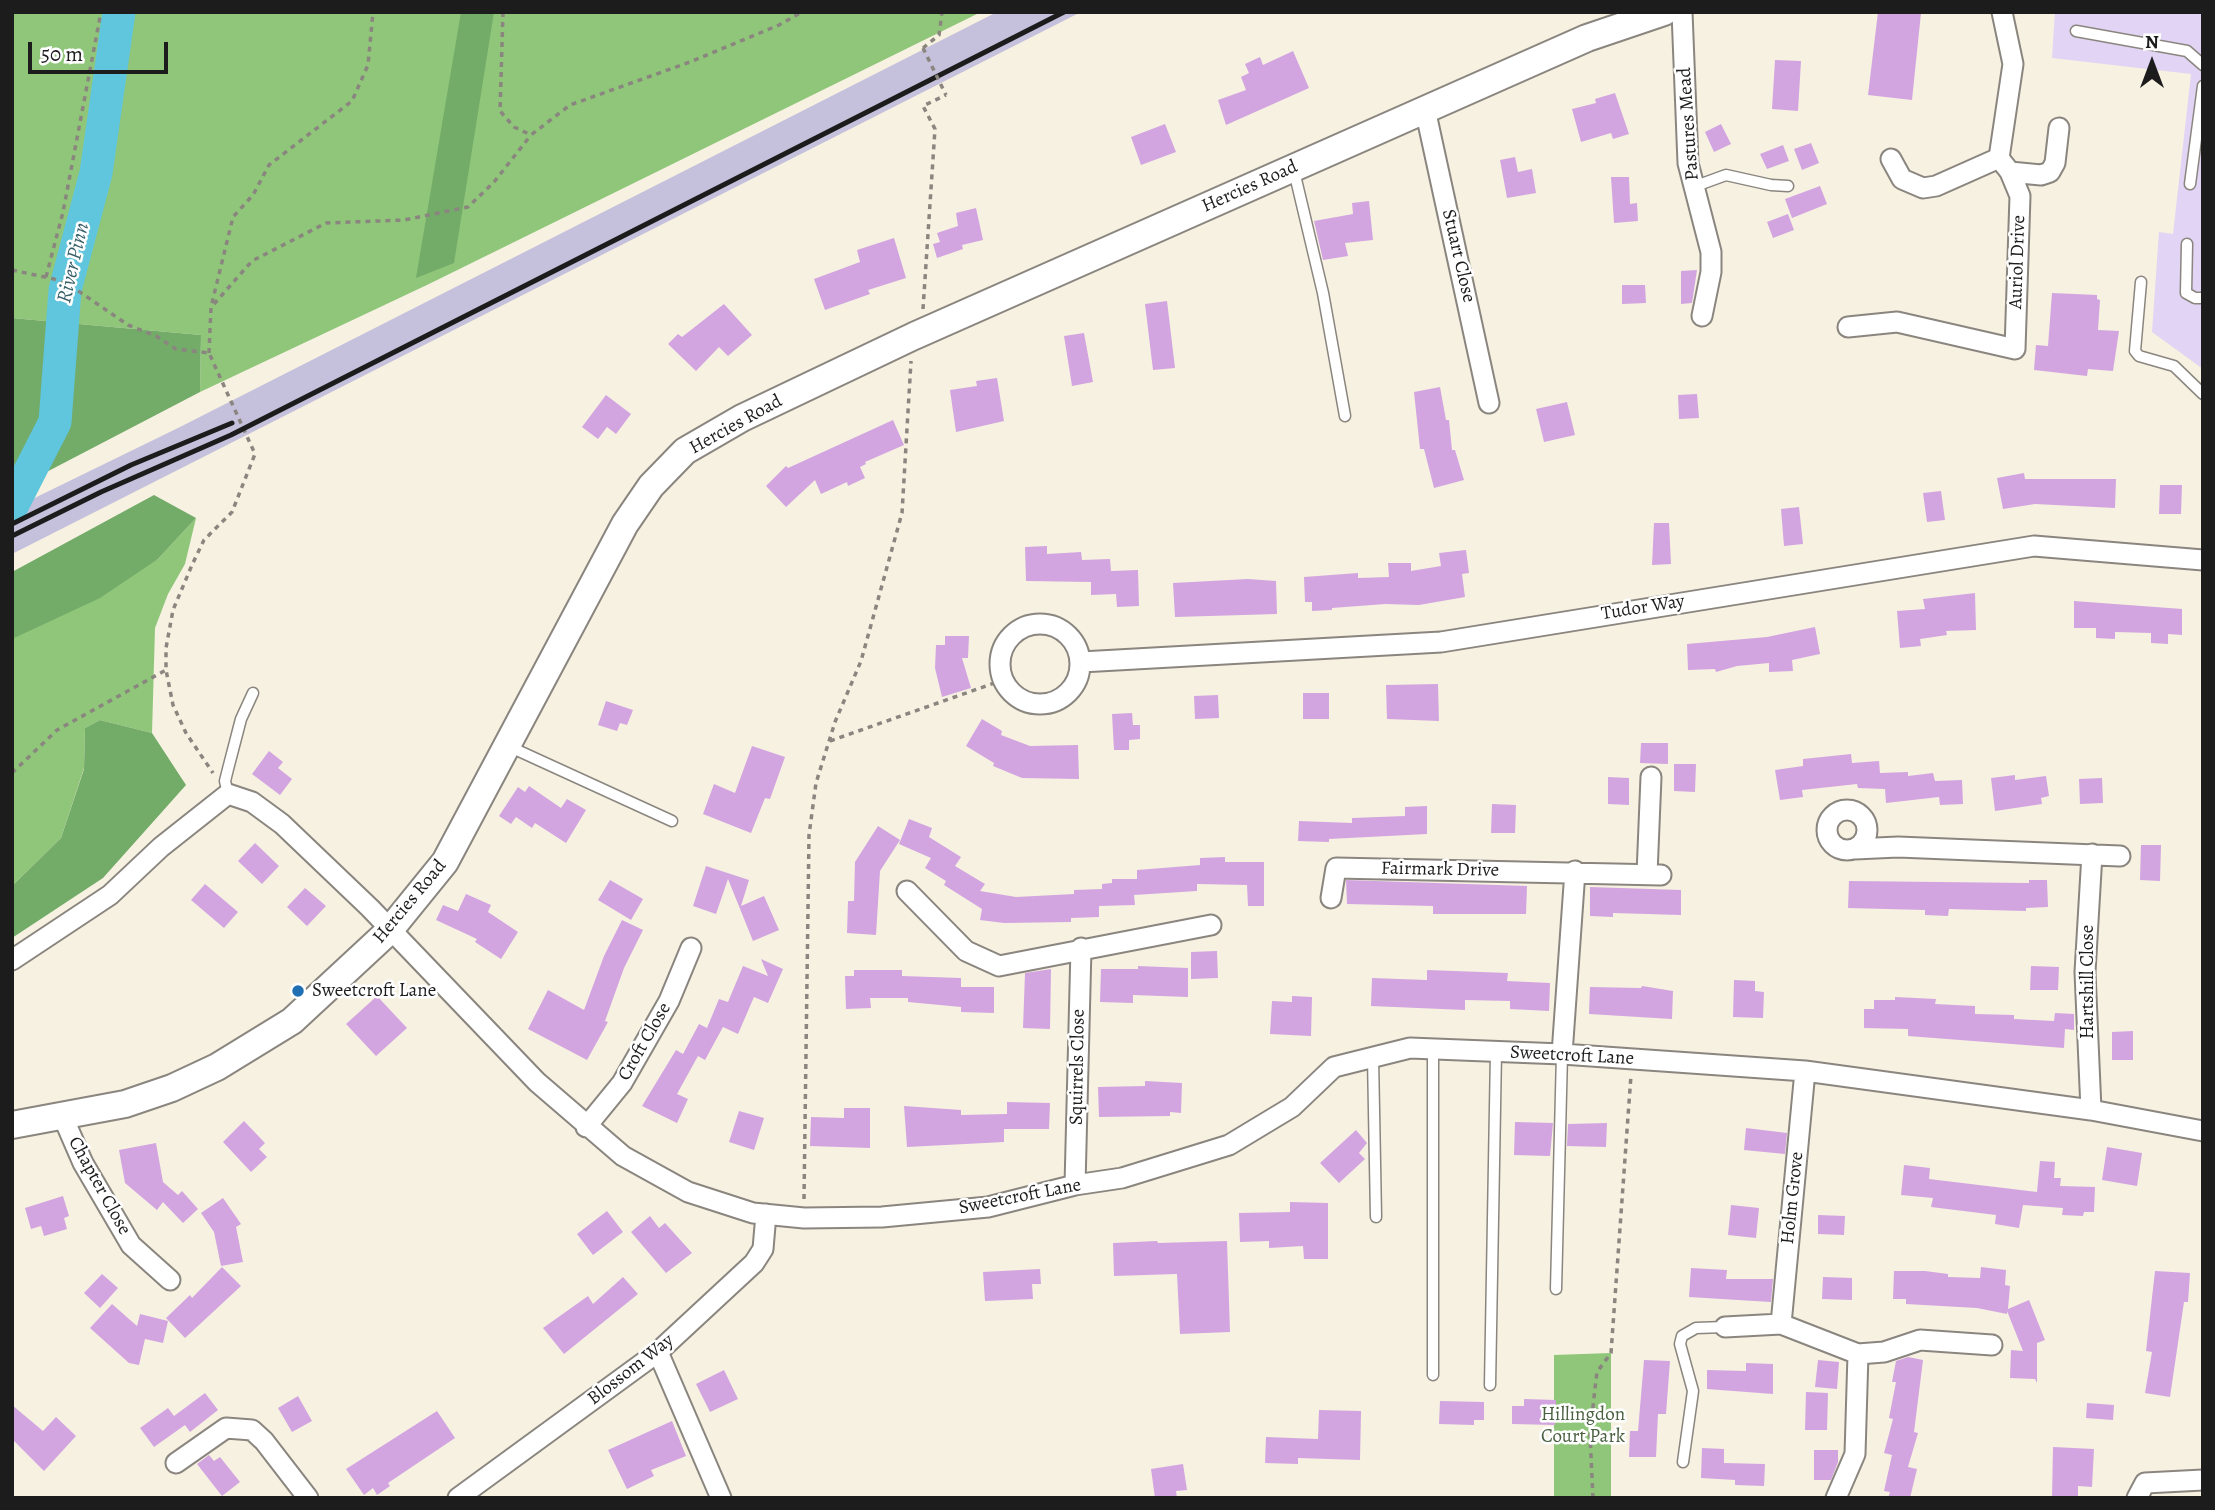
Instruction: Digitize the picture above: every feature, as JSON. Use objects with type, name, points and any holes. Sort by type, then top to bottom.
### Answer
[{"type":"street","name":"Hercies Road","points":[[12,1125],[63,1118],[125,1104],[172,1088],[254,1046],[292,1021],[389,931],[445,862],[625,524],[651,486],[685,451],[742,418],[914,336],[1587,38],[1664,12]]},
{"type":"street","name":"Pastures Mead","points":[[1682,12],[1686,132],[1692,187],[1711,252],[1711,272],[1702,316]]},
{"type":"street","name":"Auriol Drive","points":[[1848,327],[1896,322],[2015,349],[2020,196],[2005,165],[2013,64],[2002,12]]},
{"type":"street","name":"Stuart Close","points":[[1425,109],[1489,403]]},
{"type":"street","points":[[1891,159],[1902,179],[1923,188],[2005,165],[2041,175],[2050,172],[2055,163],[2059,128]]},
{"type":"street","name":"Tudor Way","points":[[1081,663],[1441,642],[2034,546],[2203,560]]},
{"type":"street","points":[[1032,624],[1050,624],[1063,630],[1079,650],[1081,663],[1078,678],[1071,690],[1052,703],[1027,702],[1014,696],[1003,680],[999,662],[1007,639],[1019,629],[1032,624]]},
{"type":"street","name":"Fairmark Drive","points":[[1331,898],[1336,868],[1654,874],[1651,777]]},
{"type":"street","points":[[12,960],[110,894],[161,847],[228,794]]},
{"type":"street","name":"Sweetcroft Lane","points":[[228,794],[252,802],[282,824],[361,900],[537,1082],[586,1127],[623,1156],[688,1192],[753,1213],[804,1217],[882,1217],[988,1207],[1075,1185],[1122,1178],[1229,1145],[1292,1107],[1334,1067],[1410,1048],[1562,1054],[1805,1072],[2091,1110],[2203,1131]]},
{"type":"street","points":[[1855,849],[1898,847],[2120,856]]},
{"type":"street","name":"Hartshill Close","points":[[2091,1110],[2085,972],[2092,855]]},
{"type":"street","points":[[1562,1054],[1575,871]]},
{"type":"street","points":[[907,891],[966,951],[999,966],[1081,948],[1212,925]]},
{"type":"street","name":"Croft Close","points":[[586,1127],[622,1083],[669,1002],[691,948]]},
{"type":"street","name":"Squirrels Close","points":[[1075,1185],[1081,948]]},
{"type":"street","name":"Holm Grove","points":[[1781,1324],[1805,1072]]},
{"type":"street","name":"Chapter Close","points":[[63,1118],[83,1163],[131,1245],[170,1280]]},
{"type":"street","name":"Blossom Way","points":[[458,1498],[658,1352],[754,1264],[763,1249],[766,1214]]},
{"type":"street","points":[[1725,1327],[1781,1324],[1858,1354],[1884,1352],[1920,1340],[1992,1345]]},
{"type":"street","points":[[658,1352],[722,1498]]},
{"type":"street","points":[[1836,1498],[1855,1454],[1858,1354]]},
{"type":"street","points":[[176,1463],[226,1428],[252,1430],[264,1441],[307,1498]]},
{"type":"street","points":[[2137,1498],[2145,1483],[2203,1480]]},
{"type":"lane","points":[[2076,30],[2187,51],[2203,65]]},
{"type":"lane","points":[[2190,184],[2203,86]]},
{"type":"lane","points":[[1294,167],[1323,293],[1345,416]]},
{"type":"lane","points":[[1692,187],[1726,175],[1788,186]]},
{"type":"lane","points":[[2187,244],[2186,293],[2195,299],[2203,298]]},
{"type":"lane","points":[[2141,282],[2135,351],[2140,356],[2174,366],[2203,394]]},
{"type":"lane","points":[[228,794],[225,781],[241,719],[253,692]]},
{"type":"lane","points":[[507,746],[672,821]]},
{"type":"lane","points":[[1433,1049],[1433,1375]]},
{"type":"lane","points":[[1490,1385],[1496,1052]]},
{"type":"lane","points":[[1556,1289],[1562,1054]]},
{"type":"lane","points":[[1373,1057],[1376,1217]]},
{"type":"lane","points":[[1683,1462],[1693,1391],[1680,1345],[1682,1336],[1696,1328],[1725,1327]]},
{"type":"path","points":[[46,277],[63,212],[101,12]]},
{"type":"path","points":[[228,794],[186,733],[173,705],[166,670],[166,648],[173,610],[204,540],[232,512],[255,454],[209,353],[211,307],[233,217],[253,195],[270,165],[352,102],[368,65],[373,12]]},
{"type":"path","points":[[503,12],[500,111],[514,127],[530,135]]},
{"type":"path","points":[[211,307],[252,261],[326,223],[404,220],[468,206],[494,182],[530,135],[570,105],[690,62],[802,12]]},
{"type":"path","points":[[804,1217],[809,835],[816,783],[829,741],[861,661],[902,513],[914,336],[923,315],[935,129],[923,106],[946,95],[923,48],[939,35],[942,12]]},
{"type":"path","points":[[12,270],[54,279],[77,290],[128,325],[183,350],[209,353]]},
{"type":"path","points":[[12,773],[57,730],[166,670]]},
{"type":"path","points":[[829,741],[1003,680]]},
{"type":"path","points":[[1593,1498],[1590,1436],[1597,1372],[1611,1353],[1632,1059]]},
{"type":"shaded area","points":[[997,12],[1081,12],[12,554],[12,509],[180,427]]},
{"type":"shaded area","points":[[2055,12],[2203,12],[2203,369],[2152,332],[2159,232],[2173,234],[2191,74],[2052,58]]},
{"type":"green space","points":[[12,12],[981,12],[429,284],[200,392],[201,335],[12,318]]},
{"type":"green space","points":[[461,12],[494,12],[454,263],[416,278]]},
{"type":"green space","points":[[12,318],[201,335],[200,392],[12,490]]},
{"type":"green space","points":[[154,495],[196,518],[158,559],[100,598],[12,639],[12,572]]},
{"type":"green space","points":[[196,518],[185,564],[168,594],[155,628],[152,733],[100,720],[85,728],[84,768],[61,838],[12,886],[12,638],[158,559]]},
{"type":"green space","points":[[100,720],[152,733],[186,785],[103,878],[12,938],[12,886],[61,838],[84,769],[85,728]]},
{"type":"green space","name":"Hillingdon Court Park","points":[[1611,1353],[1611,1498],[1554,1498],[1554,1355]]},
{"type":"building","points":[[1878,12],[1921,13],[1912,100],[1868,95]]},
{"type":"building","points":[[1293,51],[1309,88],[1226,125],[1218,100],[1246,90],[1241,77],[1249,73],[1245,64],[1260,57],[1263,65]]},
{"type":"building","points":[[1775,60],[1801,61],[1798,111],[1772,109]]},
{"type":"building","points":[[1615,93],[1629,134],[1613,139],[1611,133],[1581,142],[1572,109],[1596,103],[1595,99]]},
{"type":"building","points":[[1165,124],[1176,152],[1141,165],[1131,137]]},
{"type":"building","points":[[1721,124],[1731,144],[1714,152],[1705,132]]},
{"type":"building","points":[[1811,143],[1819,163],[1802,170],[1794,149]]},
{"type":"building","points":[[1783,145],[1789,161],[1767,169],[1760,154]]},
{"type":"building","points":[[1515,157],[1518,172],[1532,169],[1536,193],[1507,198],[1500,160]]},
{"type":"building","points":[[1611,177],[1629,177],[1630,204],[1637,203],[1638,221],[1614,223]]},
{"type":"building","points":[[1820,186],[1827,204],[1792,218],[1785,199]]},
{"type":"building","points":[[1369,201],[1373,240],[1345,243],[1348,256],[1323,260],[1314,221],[1353,214],[1352,203]]},
{"type":"building","points":[[976,208],[983,240],[962,245],[963,249],[937,258],[933,244],[940,242],[937,233],[958,226],[956,213]]},
{"type":"building","points":[[1788,214],[1794,230],[1773,238],[1767,222]]},
{"type":"building","points":[[894,238],[906,278],[868,290],[870,294],[825,310],[814,279],[860,262],[857,250]]},
{"type":"building","points":[[1697,270],[1692,303],[1681,304],[1681,271]]},
{"type":"building","points":[[1622,285],[1645,285],[1646,303],[1622,304]]},
{"type":"building","points":[[2052,293],[2097,295],[2100,300],[2098,330],[2119,331],[2113,371],[2088,369],[2087,376],[2034,370],[2036,345],[2048,346]]},
{"type":"building","points":[[1167,301],[1175,368],[1153,370],[1145,304]]},
{"type":"building","points":[[724,304],[752,335],[728,356],[719,347],[696,371],[668,344],[678,334],[682,337]]},
{"type":"building","points":[[1084,333],[1093,382],[1072,386],[1064,336]]},
{"type":"building","points":[[997,378],[1004,421],[956,432],[950,390],[977,386],[976,381]]},
{"type":"building","points":[[1440,387],[1446,420],[1449,420],[1452,450],[1455,450],[1464,480],[1434,488],[1424,449],[1420,449],[1414,392]]},
{"type":"building","points":[[1697,394],[1699,418],[1679,419],[1678,395]]},
{"type":"building","points":[[606,395],[631,414],[616,434],[607,427],[598,439],[582,427]]},
{"type":"building","points":[[1567,402],[1575,435],[1544,442],[1536,409]]},
{"type":"building","points":[[893,420],[904,445],[865,462],[866,464],[860,467],[865,478],[848,486],[847,482],[821,494],[815,480],[786,507],[766,486],[786,466],[788,468]]},
{"type":"building","points":[[2024,473],[2025,479],[2116,479],[2115,508],[2035,504],[2003,509],[1997,478]]},
{"type":"building","points":[[2160,485],[2182,485],[2181,514],[2159,514]]},
{"type":"building","points":[[1941,491],[1945,520],[1927,522],[1923,493]]},
{"type":"building","points":[[1799,507],[1803,544],[1784,546],[1781,509]]},
{"type":"building","points":[[1654,523],[1669,523],[1671,564],[1652,565]]},
{"type":"building","points":[[1047,546],[1047,554],[1081,552],[1082,560],[1110,559],[1111,571],[1138,570],[1139,606],[1117,607],[1116,594],[1091,595],[1091,582],[1026,581],[1025,547]]},
{"type":"building","points":[[1466,550],[1469,573],[1462,574],[1465,597],[1419,605],[1385,604],[1312,611],[1312,602],[1305,602],[1304,577],[1358,573],[1358,578],[1389,577],[1388,563],[1411,563],[1411,571],[1441,566],[1439,553]]},
{"type":"building","points":[[1248,579],[1276,581],[1277,614],[1175,617],[1173,583]]},
{"type":"building","points":[[1975,593],[1976,630],[1946,631],[1947,635],[1920,639],[1921,646],[1900,648],[1897,611],[1925,609],[1923,599]]},
{"type":"building","points":[[2074,601],[2182,609],[2182,635],[2168,634],[2168,644],[2151,643],[2151,633],[2115,632],[2115,639],[2096,638],[2096,628],[2074,628]]},
{"type":"building","points":[[1815,627],[1820,654],[1792,660],[1793,671],[1769,672],[1769,663],[1737,666],[1716,672],[1715,669],[1688,670],[1687,644],[1767,637]]},
{"type":"building","points":[[945,636],[969,636],[968,658],[962,658],[971,688],[942,697],[935,668],[936,645],[945,645]]},
{"type":"building","points":[[1438,684],[1439,721],[1387,719],[1386,685]]},
{"type":"building","points":[[1303,693],[1329,693],[1329,719],[1303,719]]},
{"type":"building","points":[[1218,695],[1219,718],[1195,719],[1194,696]]},
{"type":"building","points":[[606,701],[633,710],[627,725],[620,723],[617,731],[598,725]]},
{"type":"building","points":[[1132,713],[1133,725],[1140,725],[1140,739],[1129,740],[1129,750],[1114,750],[1112,714]]},
{"type":"building","points":[[982,719],[1002,731],[1001,735],[1030,746],[1078,745],[1079,779],[1022,778],[993,766],[994,763],[966,746]]},
{"type":"building","points":[[1641,743],[1668,743],[1668,764],[1640,763]]},
{"type":"building","points":[[752,746],[785,757],[770,799],[765,798],[751,833],[703,814],[714,784],[735,793]]},
{"type":"building","points":[[269,751],[283,762],[278,768],[292,779],[280,795],[252,774]]},
{"type":"building","points":[[1851,754],[1852,763],[1879,761],[1880,773],[1908,772],[1908,776],[1933,773],[1935,781],[1962,780],[1963,804],[1940,805],[1939,797],[1886,803],[1885,789],[1858,788],[1857,784],[1802,790],[1803,797],[1780,800],[1775,770],[1803,766],[1803,759]]},
{"type":"building","points":[[1674,764],[1696,764],[1695,792],[1674,791]]},
{"type":"building","points":[[2015,775],[2015,780],[2046,776],[2049,796],[2041,798],[2042,804],[1995,811],[1991,778]]},
{"type":"building","points":[[1608,777],[1629,778],[1629,805],[1608,804]]},
{"type":"building","points":[[2102,778],[2103,803],[2080,804],[2079,779]]},
{"type":"building","points":[[529,786],[561,808],[567,799],[586,810],[566,843],[535,823],[532,828],[516,817],[511,824],[499,816],[518,787],[525,792]]},
{"type":"building","points":[[1492,804],[1516,805],[1515,833],[1491,833]]},
{"type":"building","points":[[1427,806],[1427,834],[1329,839],[1329,842],[1298,841],[1299,821],[1352,823],[1352,818],[1405,816],[1405,807]]},
{"type":"building","points":[[909,819],[932,828],[929,837],[961,857],[955,866],[985,884],[980,891],[1016,897],[1074,894],[1074,890],[1102,889],[1102,884],[1112,883],[1112,879],[1137,879],[1137,870],[1200,865],[1200,858],[1225,857],[1225,862],[1264,862],[1264,906],[1248,906],[1247,885],[1197,884],[1197,891],[1134,895],[1135,905],[1099,906],[1099,917],[1071,918],[1071,922],[1004,923],[980,920],[982,909],[944,885],[946,881],[925,868],[931,858],[899,844]]},
{"type":"building","points":[[878,826],[900,840],[880,871],[876,935],[847,933],[848,901],[854,901],[855,862]]},
{"type":"building","points":[[255,843],[279,866],[262,884],[238,861]]},
{"type":"building","points":[[2141,845],[2161,845],[2160,881],[2140,880]]},
{"type":"building","points":[[706,866],[749,880],[741,906],[764,896],[779,930],[753,941],[728,879],[716,914],[693,906]]},
{"type":"building","points":[[610,880],[643,899],[631,920],[598,900]]},
{"type":"building","points":[[1346,880],[1527,886],[1526,914],[1433,914],[1433,906],[1347,904]]},
{"type":"building","points":[[2029,880],[2047,880],[2048,907],[2026,908],[2026,911],[1949,909],[1948,916],[1925,915],[1925,910],[1848,908],[1849,881],[2029,883]]},
{"type":"building","points":[[205,884],[238,912],[224,928],[191,900]]},
{"type":"building","points":[[1590,887],[1681,890],[1681,915],[1613,913],[1613,917],[1590,916]]},
{"type":"building","points":[[305,888],[326,906],[307,926],[287,907]]},
{"type":"building","points":[[466,894],[491,905],[488,912],[518,932],[501,959],[475,942],[477,939],[436,920],[443,905],[458,911]]},
{"type":"building","points":[[622,920],[643,930],[624,968],[605,1021],[608,1022],[587,1060],[528,1029],[548,990],[584,1010],[604,956]]},
{"type":"building","points":[[1217,951],[1218,978],[1191,979],[1191,952]]},
{"type":"building","points":[[761,959],[783,969],[768,1003],[754,997],[738,1034],[723,1027],[705,1060],[698,1056],[677,1094],[688,1099],[677,1123],[642,1106],[676,1050],[683,1054],[699,1024],[707,1028],[719,999],[728,1002],[743,966],[768,976]]},
{"type":"building","points":[[1138,966],[1188,968],[1188,997],[1133,995],[1133,1003],[1100,1002],[1101,969],[1138,969]]},
{"type":"building","points":[[2031,966],[2059,967],[2058,990],[2030,990]]},
{"type":"building","points":[[1051,969],[1050,1029],[1023,1028],[1025,973]]},
{"type":"building","points":[[854,970],[902,970],[902,976],[961,978],[961,987],[994,987],[994,1013],[961,1012],[961,1007],[908,1002],[908,998],[870,998],[871,1008],[846,1009],[845,976],[854,976]]},
{"type":"building","points":[[1427,970],[1508,973],[1507,981],[1550,983],[1549,1011],[1510,1009],[1510,1001],[1465,1000],[1465,1010],[1371,1006],[1372,978],[1427,980]]},
{"type":"building","points":[[1734,980],[1755,981],[1755,991],[1764,992],[1763,1018],[1733,1017]]},
{"type":"building","points":[[1642,986],[1673,991],[1672,1019],[1589,1014],[1590,987]]},
{"type":"building","points":[[377,996],[407,1028],[376,1056],[346,1024]]},
{"type":"building","points":[[1292,996],[1312,997],[1311,1036],[1270,1034],[1272,1001],[1292,1002]]},
{"type":"building","points":[[1895,997],[1936,999],[1935,1004],[1975,1006],[1975,1014],[2014,1015],[2014,1019],[2054,1021],[2055,1013],[2074,1014],[2074,1030],[2065,1029],[2064,1048],[1908,1036],[1908,1029],[1864,1028],[1864,1009],[1874,1009],[1874,1000],[1895,1000]]},
{"type":"building","points":[[2133,1031],[2133,1060],[2112,1060],[2112,1032]]},
{"type":"building","points":[[1145,1081],[1182,1083],[1181,1113],[1170,1112],[1170,1116],[1099,1117],[1098,1087],[1145,1086]]},
{"type":"building","points":[[1007,1102],[1050,1103],[1049,1129],[1004,1129],[1004,1142],[907,1147],[904,1106],[961,1110],[961,1115],[1007,1114]]},
{"type":"building","points":[[844,1108],[870,1108],[870,1148],[810,1146],[811,1117],[844,1118]]},
{"type":"building","points":[[739,1111],[764,1118],[754,1150],[729,1142]]},
{"type":"building","points":[[244,1121],[265,1143],[259,1149],[267,1157],[251,1172],[223,1142]]},
{"type":"building","points":[[1515,1122],[1553,1123],[1550,1156],[1514,1155]]},
{"type":"building","points":[[1607,1123],[1606,1147],[1567,1146],[1568,1124]]},
{"type":"building","points":[[1746,1128],[1787,1133],[1785,1154],[1744,1150]]},
{"type":"building","points":[[1356,1130],[1367,1143],[1359,1153],[1365,1159],[1339,1183],[1320,1163]]},
{"type":"building","points":[[156,1143],[163,1182],[178,1195],[182,1191],[198,1209],[183,1223],[163,1202],[157,1210],[125,1183],[119,1150]]},
{"type":"building","points":[[2107,1147],[2142,1153],[2137,1186],[2102,1180]]},
{"type":"building","points":[[2040,1161],[2055,1162],[2054,1178],[2061,1178],[2060,1186],[2095,1187],[2094,1212],[2084,1212],[2083,1216],[2062,1215],[2063,1208],[2023,1205],[2019,1228],[1995,1224],[1996,1215],[1931,1207],[1933,1198],[1901,1195],[1904,1165],[1930,1168],[1929,1179],[2037,1192]]},
{"type":"building","points":[[63,1196],[69,1216],[64,1218],[67,1229],[44,1236],[41,1226],[31,1229],[25,1208]]},
{"type":"building","points":[[223,1198],[241,1224],[236,1227],[243,1262],[221,1266],[214,1232],[201,1213]]},
{"type":"building","points":[[1290,1202],[1328,1203],[1328,1259],[1304,1259],[1303,1246],[1269,1248],[1269,1241],[1240,1242],[1239,1213],[1290,1212]]},
{"type":"building","points":[[1731,1205],[1759,1208],[1756,1238],[1728,1235]]},
{"type":"building","points":[[607,1211],[623,1232],[593,1255],[577,1234]]},
{"type":"building","points":[[1818,1215],[1845,1216],[1844,1235],[1818,1234]]},
{"type":"building","points":[[650,1216],[659,1228],[665,1223],[692,1253],[666,1273],[631,1232]]},
{"type":"building","points":[[1227,1241],[1230,1332],[1180,1334],[1177,1274],[1114,1276],[1113,1243]]},
{"type":"building","points":[[222,1267],[241,1286],[185,1338],[166,1318],[190,1295],[192,1298]]},
{"type":"building","points":[[1981,1267],[2006,1270],[2005,1285],[2010,1286],[2008,1309],[2029,1300],[2045,1340],[2037,1343],[2037,1383],[2035,1379],[2010,1378],[2011,1350],[2023,1351],[2007,1311],[2007,1314],[1977,1308],[1906,1304],[1906,1299],[1893,1299],[1894,1271],[1925,1271],[1948,1274],[1948,1277],[1980,1278]]},
{"type":"building","points":[[1691,1268],[1727,1270],[1726,1279],[1773,1279],[1771,1302],[1689,1297]]},
{"type":"building","points":[[1040,1269],[1041,1284],[1032,1284],[1033,1299],[985,1301],[983,1272]]},
{"type":"building","points":[[2155,1271],[2190,1273],[2188,1302],[2184,1302],[2170,1397],[2145,1393],[2152,1352],[2146,1351]]},
{"type":"building","points":[[102,1274],[118,1288],[100,1308],[84,1293]]},
{"type":"building","points":[[623,1277],[638,1294],[564,1354],[543,1328],[588,1296],[593,1304]]},
{"type":"building","points":[[1823,1277],[1852,1278],[1852,1300],[1822,1299]]},
{"type":"building","points":[[112,1304],[137,1326],[140,1314],[168,1321],[163,1343],[145,1339],[139,1365],[129,1363],[90,1328]]},
{"type":"building","points":[[1908,1357],[1923,1360],[1914,1432],[1918,1433],[1908,1467],[1917,1469],[1910,1498],[1888,1498],[1890,1492],[1884,1491],[1892,1455],[1884,1453],[1893,1419],[1889,1418],[1896,1382],[1892,1382],[1896,1361]]},
{"type":"building","points":[[1644,1360],[1670,1361],[1666,1414],[1658,1414],[1656,1457],[1629,1457],[1630,1431],[1638,1431]]},
{"type":"building","points":[[1818,1360],[1839,1362],[1837,1389],[1815,1387]]},
{"type":"building","points":[[1746,1363],[1773,1364],[1773,1394],[1707,1389],[1707,1370],[1746,1371]]},
{"type":"building","points":[[724,1370],[738,1399],[710,1412],[696,1384]]},
{"type":"building","points":[[1806,1392],[1828,1393],[1827,1430],[1805,1430]]},
{"type":"building","points":[[205,1393],[218,1410],[190,1432],[185,1425],[154,1447],[140,1428],[168,1408],[174,1416]]},
{"type":"building","points":[[298,1396],[312,1421],[292,1432],[278,1408]]},
{"type":"building","points":[[1524,1399],[1556,1400],[1555,1425],[1512,1424],[1512,1406],[1524,1406]]},
{"type":"building","points":[[1440,1401],[1484,1402],[1484,1420],[1474,1420],[1474,1425],[1439,1424]]},
{"type":"building","points":[[2087,1403],[2114,1405],[2113,1420],[2086,1418]]},
{"type":"building","points":[[12,1405],[43,1431],[56,1417],[76,1436],[44,1471],[12,1439]]},
{"type":"building","points":[[1319,1410],[1361,1411],[1360,1460],[1298,1458],[1298,1464],[1265,1463],[1266,1437],[1318,1439]]},
{"type":"building","points":[[437,1411],[455,1438],[388,1483],[390,1486],[377,1495],[373,1488],[364,1495],[346,1469]]},
{"type":"building","points":[[672,1421],[686,1456],[651,1470],[654,1476],[627,1489],[608,1450]]},
{"type":"building","points":[[2053,1447],[2094,1449],[2092,1487],[2078,1486],[2078,1498],[2052,1498]]},
{"type":"building","points":[[1702,1448],[1724,1449],[1724,1463],[1765,1464],[1764,1486],[1735,1485],[1735,1480],[1701,1478]]},
{"type":"building","points":[[1814,1450],[1838,1450],[1838,1462],[1831,1480],[1814,1480]]},
{"type":"building","points":[[209,1455],[214,1461],[220,1457],[240,1482],[222,1496],[197,1464]]},
{"type":"building","points":[[1183,1464],[1187,1490],[1176,1491],[1177,1498],[1155,1498],[1151,1469]]},
{"type":"waterway","name":"River Pinn","points":[[12,506],[55,422],[65,290],[96,173],[119,12]]},
{"type":"railway","points":[[12,536],[101,492],[231,435],[1064,12]]},
{"type":"railway","points":[[12,524],[131,465],[232,423]]},
{"type":"place","name":"Sweetcroft Lane","points":[[298,991]]}]
